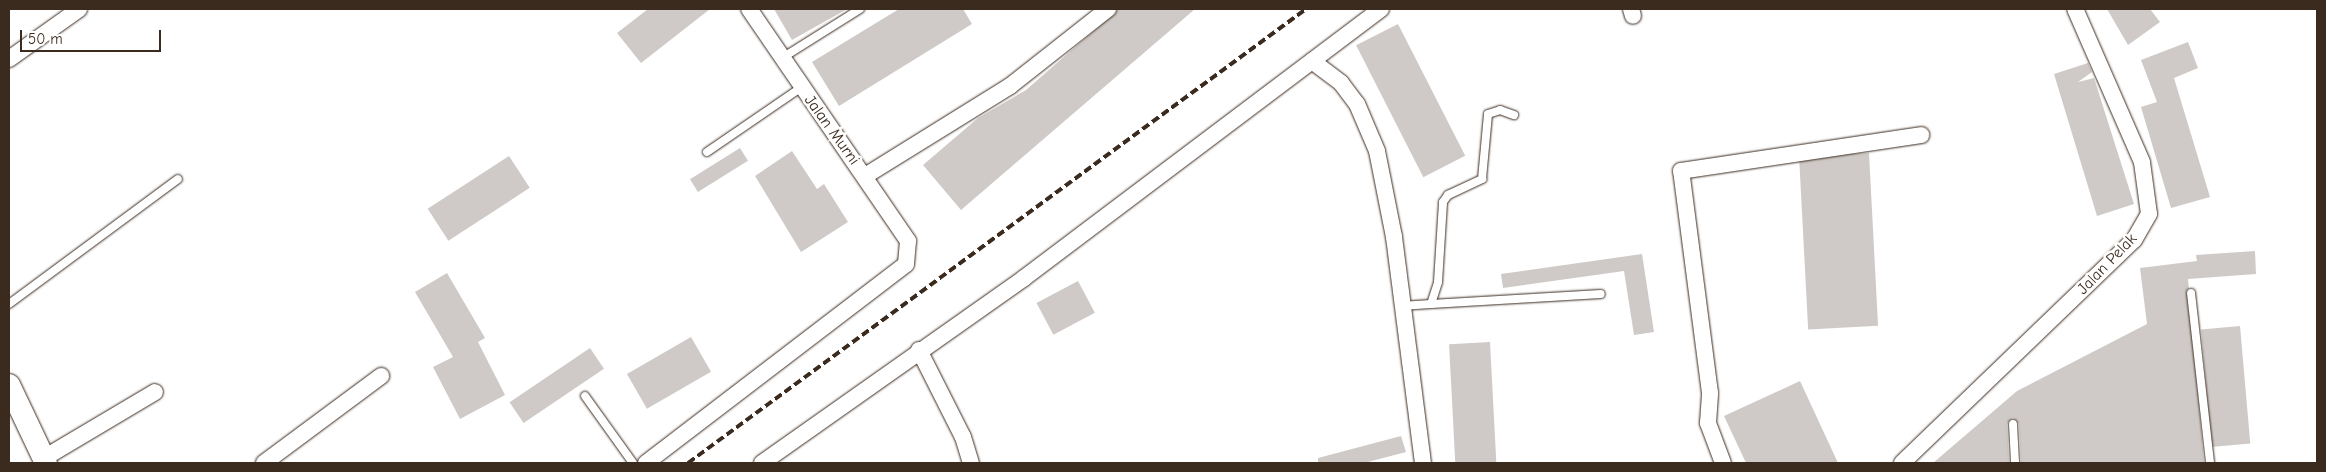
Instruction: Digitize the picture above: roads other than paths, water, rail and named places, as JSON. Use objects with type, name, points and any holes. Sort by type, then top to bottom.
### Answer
[{"type":"main road","points":[[9,384],[45,461]]},
{"type":"street","points":[[9,59],[79,9]]},
{"type":"street","name":"Jalan Murni","points":[[637,462],[903,270],[908,253],[908,241],[749,9]]},
{"type":"street","points":[[865,176],[1010,86],[1108,9]]},
{"type":"street","points":[[762,463],[919,350],[1024,278],[1381,9]]},
{"type":"street","name":"Jalan Pelak","points":[[1902,463],[2134,240],[2149,214],[2142,162],[2075,9]]},
{"type":"street","points":[[1312,61],[1341,83],[1357,104],[1376,151],[1394,237],[1423,463]]},
{"type":"street","points":[[1723,463],[1708,424],[1710,393],[1681,171],[1921,135]]},
{"type":"street","points":[[919,350],[963,437],[971,463]]},
{"type":"street","points":[[264,463],[381,376]]},
{"type":"street","points":[[45,461],[155,392]]},
{"type":"lane","points":[[782,58],[860,9]]},
{"type":"lane","points":[[707,152],[802,87]]},
{"type":"lane","points":[[1431,304],[1438,282],[1443,202],[1448,195],[1482,179],[1488,114],[1500,110],[1514,115]]},
{"type":"lane","points":[[9,304],[178,179]]},
{"type":"lane","points":[[2191,293],[2210,463]]},
{"type":"lane","points":[[1402,306],[1602,294]]},
{"type":"lane","points":[[585,396],[637,462]]},
{"type":"lane","points":[[2013,424],[2015,463]]},
{"type":"railway","points":[[688,463],[1306,9]]}]
